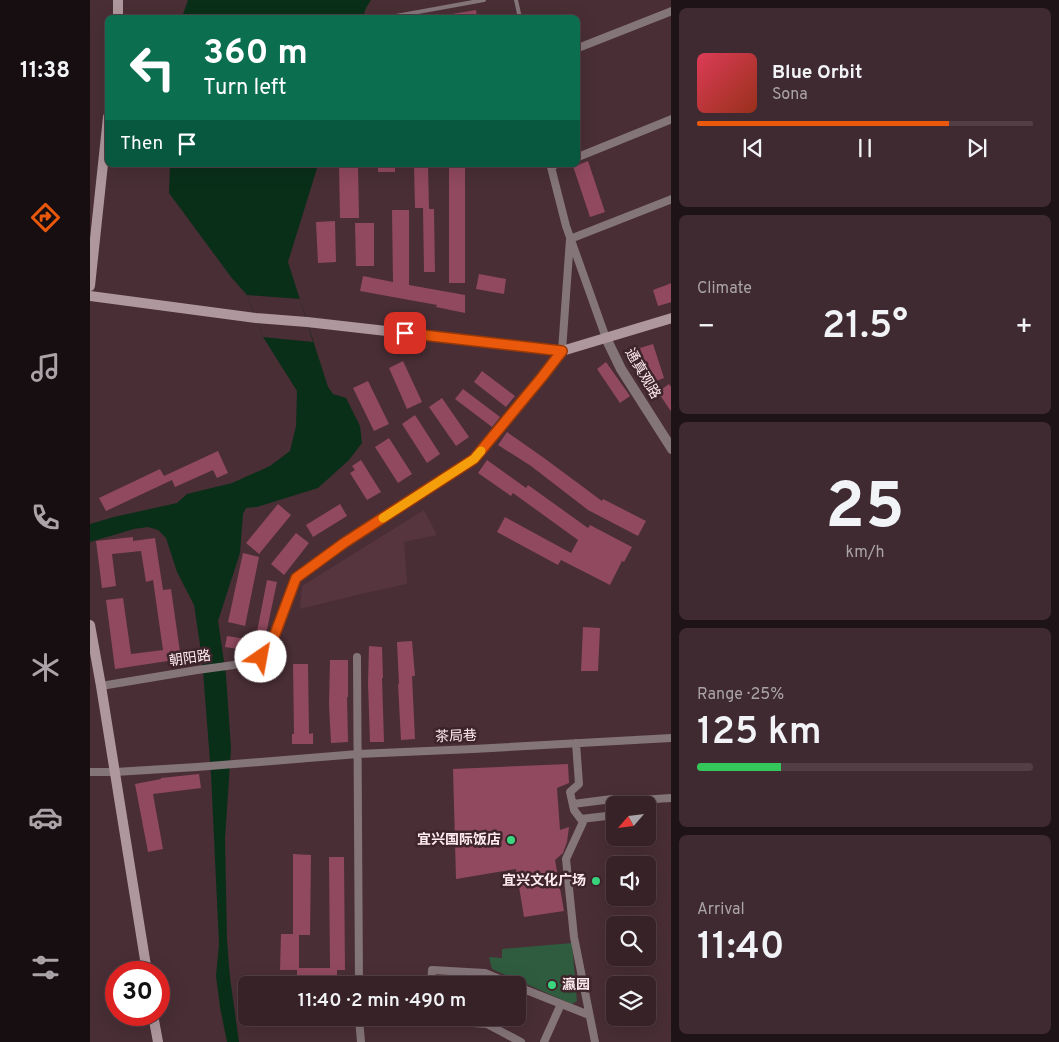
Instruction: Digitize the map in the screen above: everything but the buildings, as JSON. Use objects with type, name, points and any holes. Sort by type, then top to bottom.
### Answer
[{"type":"main road","points":[[118,0],[118,15]]},
{"type":"main road","points":[[90,286],[105,145]]},
{"type":"main road","points":[[90,296],[256,318],[562,351],[671,318]]},
{"type":"main road","points":[[90,625],[145,961]]},
{"type":"main road","points":[[155,1026],[158,1042]]},
{"type":"street","points":[[580,47],[671,11]]},
{"type":"street","points":[[580,155],[671,119]]},
{"type":"street","points":[[552,167],[570,239],[606,338]]},
{"type":"street","points":[[570,239],[671,199]]},
{"type":"street","points":[[562,351],[570,239]]},
{"type":"street","name":"通真观路","points":[[606,338],[621,369],[671,447]]},
{"type":"street","name":"朝阳路","points":[[101,686],[228,666],[261,657],[269,650],[296,578],[344,543],[474,459],[562,351]]},
{"type":"street","points":[[357,657],[359,976]]},
{"type":"street","name":"茶局巷","points":[[115,772],[358,754],[671,738]]},
{"type":"street","points":[[576,743],[579,784],[570,792],[574,810],[583,822],[566,859],[574,937],[595,1042]]},
{"type":"street","points":[[90,772],[115,772]]},
{"type":"street","points":[[656,800],[671,798]]},
{"type":"street","points":[[573,804],[606,801]]},
{"type":"street","points":[[580,819],[606,816]]},
{"type":"street","points":[[432,976],[432,970],[490,976]]},
{"type":"street","points":[[526,989],[589,1015]]},
{"type":"street","points":[[544,1042],[562,1004]]},
{"type":"street","points":[[360,1026],[361,1042]]},
{"type":"street","points":[[490,1026],[521,1042]]},
{"type":"lane","points":[[402,15],[484,0]]},
{"type":"lane","points":[[516,0],[519,15]]},
{"type":"shaded area","points":[[188,0],[371,0],[364,15],[183,15]]},
{"type":"shaded area","points":[[170,167],[317,167],[288,262],[328,387],[333,394],[346,398],[360,426],[362,443],[349,460],[318,488],[257,507],[246,508],[243,514],[240,553],[218,621],[226,675],[231,749],[225,839],[227,940],[239,1042],[227,1042],[216,976],[219,944],[211,774],[202,658],[194,605],[177,572],[166,538],[158,530],[148,527],[134,529],[90,542],[90,524],[177,503],[187,494],[232,483],[270,466],[290,451],[296,426],[297,391],[263,337],[247,295],[231,277],[169,193]]},
{"type":"shaded area","points":[[424,510],[437,535],[404,542],[407,584],[300,609],[302,586]]},
{"type":"shaded area","name":"瀛园","points":[[572,943],[577,1001],[572,1004],[526,984],[526,976],[508,976],[492,969],[489,957],[502,958],[502,949]]},
{"type":"pier","points":[[247,295],[300,299],[313,342],[263,337]]},
{"type":"slow traffic","points":[[383,518],[474,459],[481,451]]},
{"type":"place","name":"宜兴国际饭店","points":[[511,840]]},
{"type":"place","name":"宜兴文化广场","points":[[596,881]]},
{"type":"place","name":"瀛园","points":[[552,985]]},
{"type":"route","points":[[261,657],[269,650],[296,578],[344,543],[474,459],[562,351],[405,333]]}]
